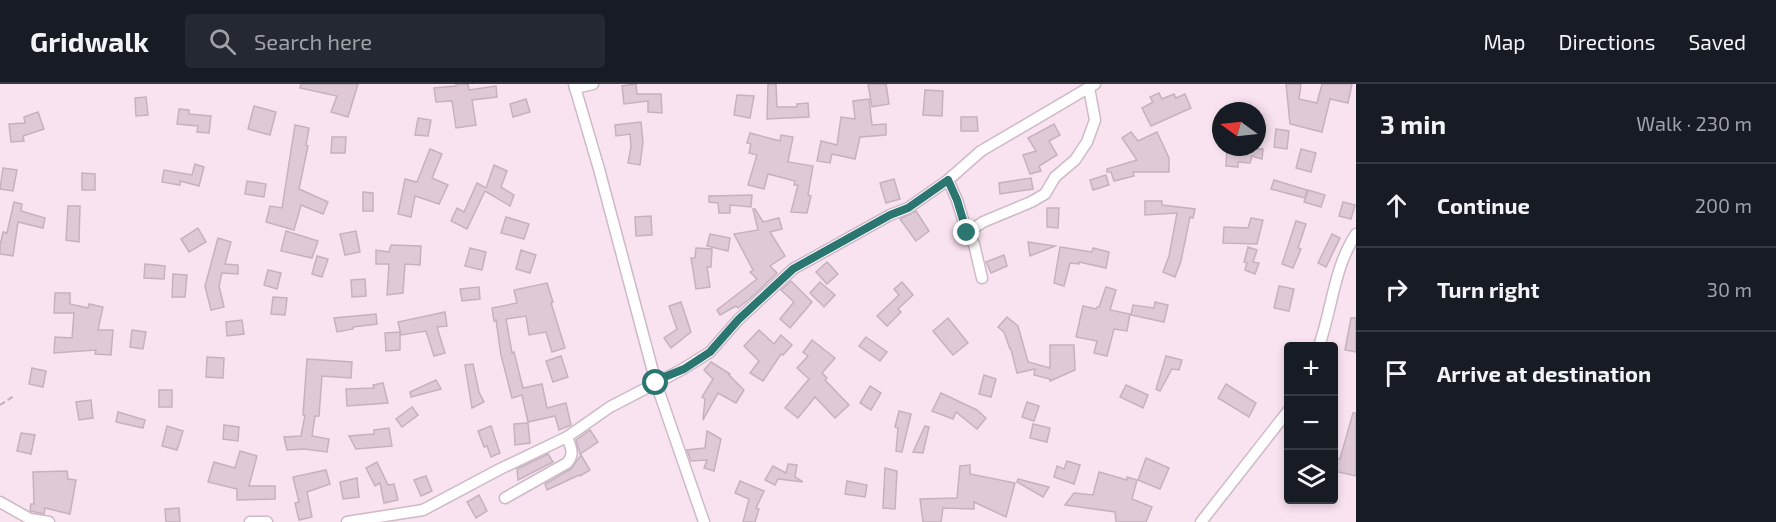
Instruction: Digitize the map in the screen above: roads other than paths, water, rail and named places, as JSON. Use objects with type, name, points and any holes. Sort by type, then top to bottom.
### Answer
[{"type":"street","points":[[593,84],[575,86],[656,383],[704,522]]},
{"type":"street","points":[[347,522],[423,510],[567,437],[610,407],[662,378],[684,369],[710,352],[738,320],[793,269],[890,215],[908,208],[948,180],[981,151],[1092,86],[1095,120],[1087,142],[1075,160],[1055,177],[1045,194],[983,222],[967,233]]},
{"type":"street","points":[[948,180],[967,233],[974,244],[982,278]]},
{"type":"street","points":[[1320,342],[1339,269],[1356,234]]},
{"type":"street","points":[[1201,522],[1284,416]]},
{"type":"street","points":[[505,498],[567,463],[572,457],[572,452],[567,437]]},
{"type":"street","points":[[0,502],[30,519],[49,522]]},
{"type":"street","points":[[250,522],[267,522]]}]
